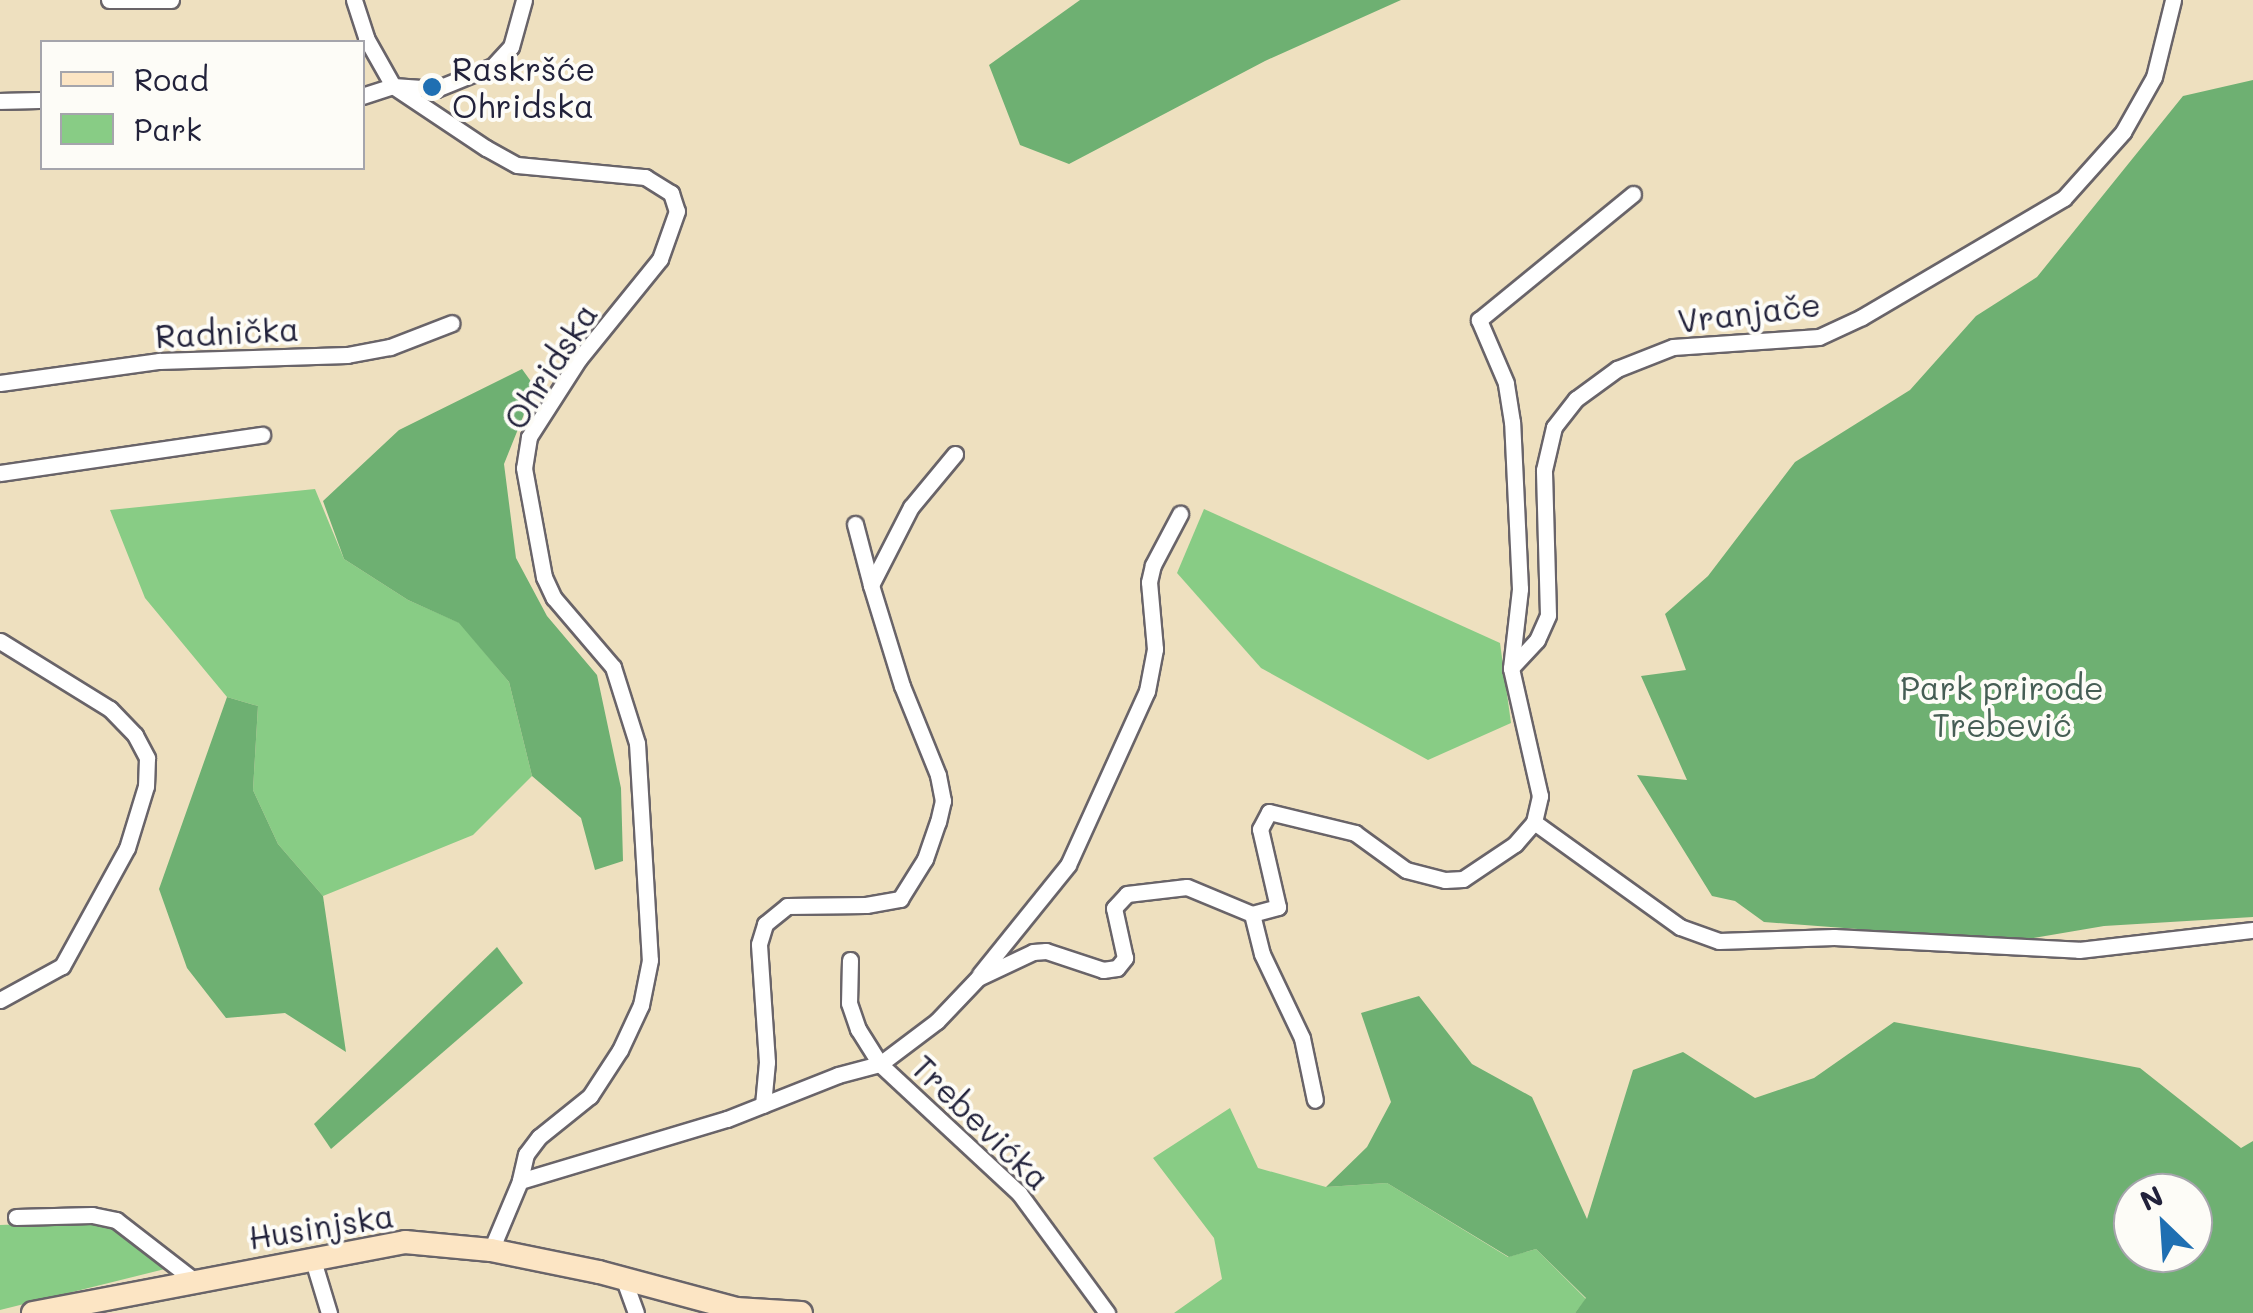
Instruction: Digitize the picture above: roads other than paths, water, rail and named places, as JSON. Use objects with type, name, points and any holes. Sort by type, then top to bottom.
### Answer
[{"type":"main road","name":"Husinjska","points":[[33,1313],[312,1256],[405,1242],[492,1250],[736,1309],[802,1313]]},
{"type":"street","points":[[109,0],[171,0]]},
{"type":"street","points":[[354,0],[366,38],[393,86]]},
{"type":"street","points":[[365,95],[393,86],[436,89],[493,66],[510,48],[524,0]]},
{"type":"street","name":"Vranjače","points":[[1511,668],[1537,640],[1548,615],[1544,470],[1554,427],[1576,399],[1617,369],[1673,347],[1819,337],[2064,198],[2123,132],[2154,78],[2173,0]]},
{"type":"street","name":"Ohridska","points":[[393,86],[517,165],[645,177],[671,193],[677,211],[660,259],[580,359],[529,437],[526,482],[544,577],[554,598],[612,667],[637,743],[650,960],[641,1006],[620,1050],[590,1096],[532,1146],[492,1250]]},
{"type":"street","points":[[0,101],[40,100]]},
{"type":"street","points":[[978,978],[1046,950],[1104,970],[1117,968],[1125,958],[1114,908],[1127,894],[1187,887],[1252,914],[1278,907],[1260,829],[1268,812],[1355,833],[1406,870],[1445,880],[1463,879],[1515,844],[1534,822],[1540,796],[1511,668],[1520,589],[1512,422],[1506,383],[1479,320],[1633,194]]},
{"type":"street","name":"Radnička","points":[[0,383],[159,362],[347,355],[390,347],[452,322]]},
{"type":"street","points":[[0,473],[262,435]]},
{"type":"street","points":[[871,586],[911,507],[955,454]]},
{"type":"street","points":[[520,1181],[763,1106],[838,1075],[880,1064],[937,1021],[978,978],[1068,865],[1147,691],[1155,648],[1148,582],[1153,564],[1180,514]]},
{"type":"street","points":[[763,1106],[767,1062],[759,944],[764,924],[787,906],[866,905],[900,899],[926,859],[943,801],[871,586],[855,524]]},
{"type":"street","points":[[0,641],[39,660],[110,709],[135,735],[147,758],[146,786],[127,848],[62,966],[0,1000]]},
{"type":"street","points":[[1534,822],[1680,927],[1718,941],[1834,937],[2079,950],[2253,930]]},
{"type":"street","points":[[1252,914],[1262,954],[1302,1038],[1314,1100]]},
{"type":"street","name":"Trebevićka","points":[[850,960],[849,1003],[858,1029],[880,1064],[1019,1193],[1107,1313]]},
{"type":"street","points":[[16,1217],[116,1220],[195,1281]]},
{"type":"street","points":[[312,1256],[329,1313]]},
{"type":"street","points":[[624,1280],[636,1313]]},
{"type":"place","name":"Raskršće Ohridska","points":[[432,87]]},
{"type":"park label","name":"Park prirode Trebević","points":[[2002,706]]}]
